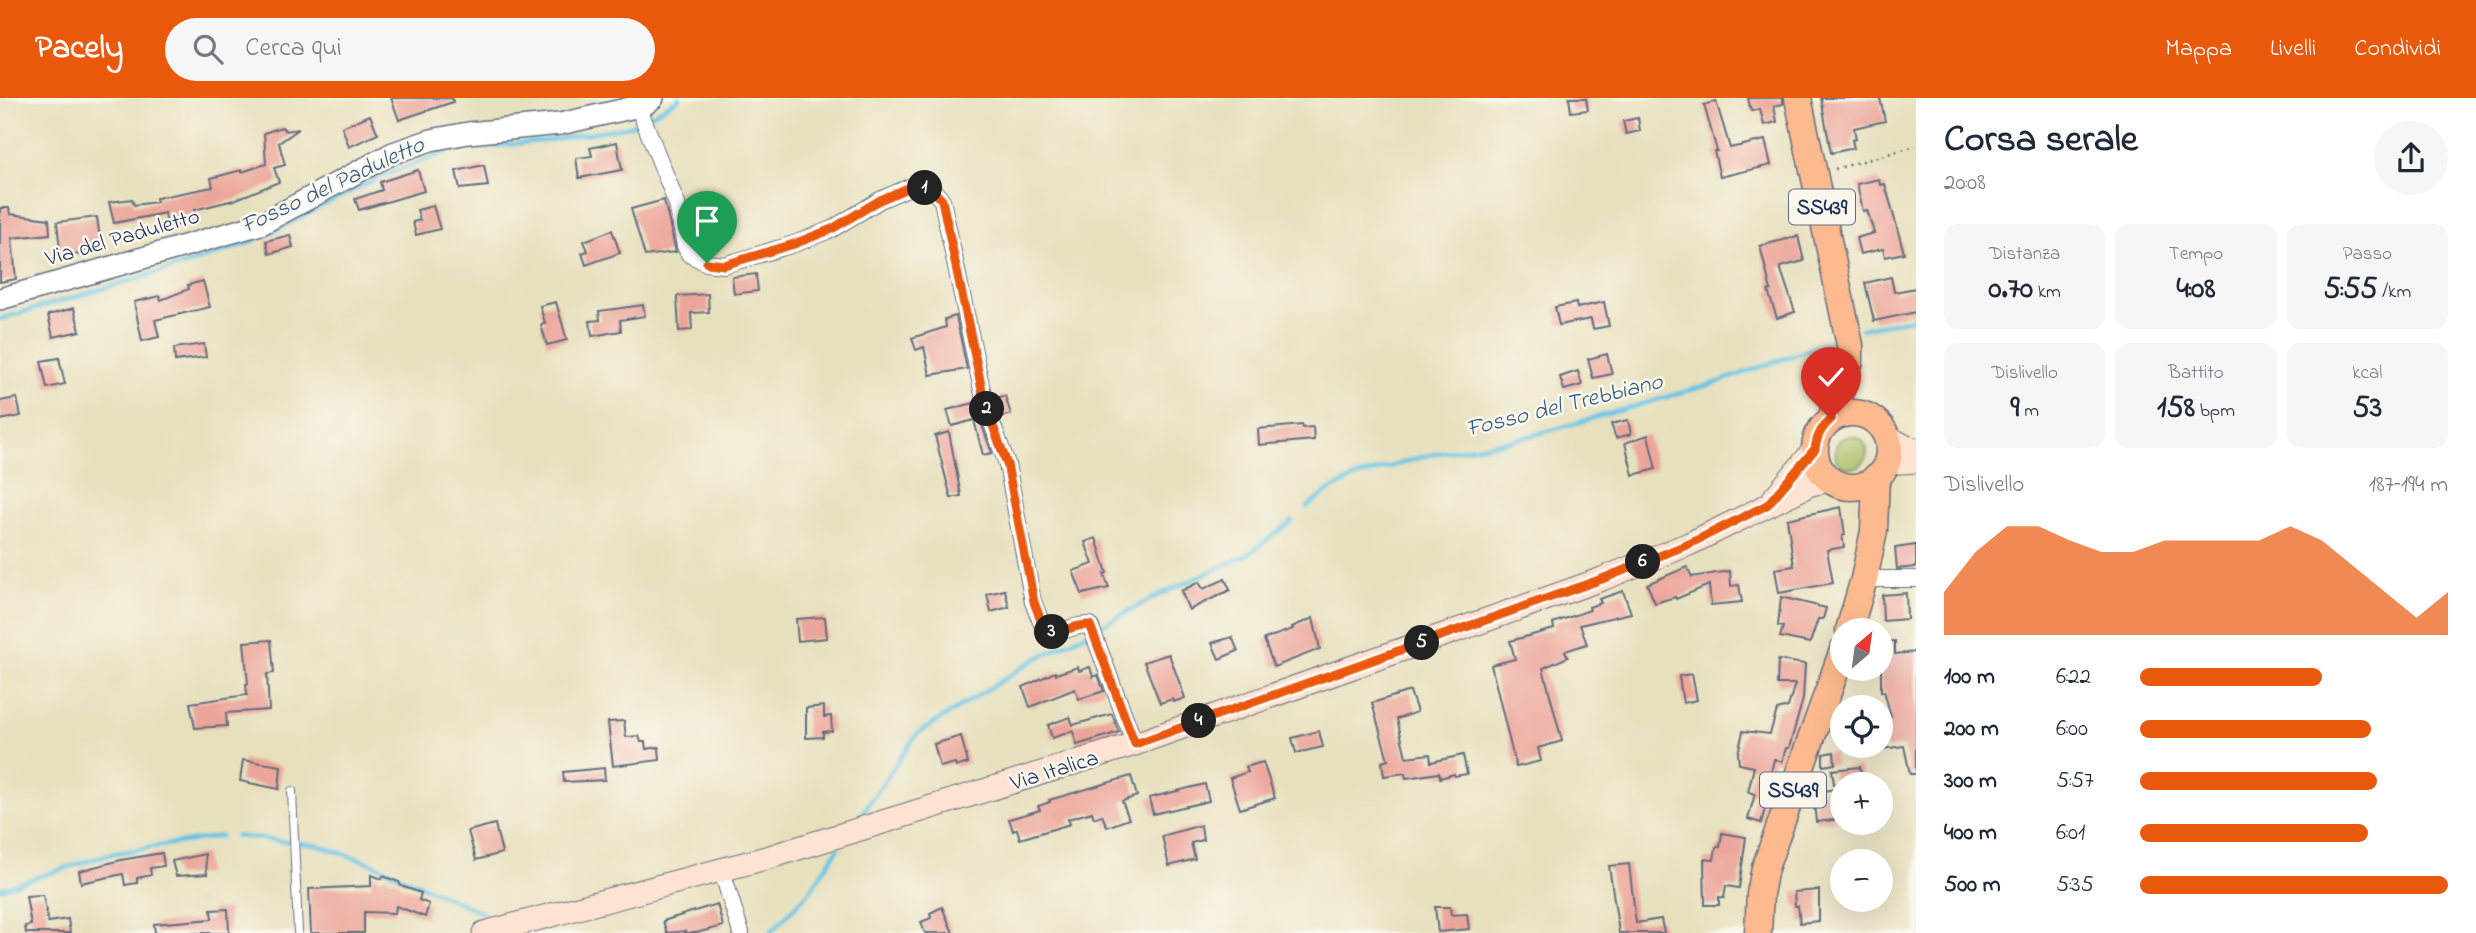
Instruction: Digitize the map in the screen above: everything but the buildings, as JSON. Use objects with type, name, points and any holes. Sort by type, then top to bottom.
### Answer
[{"type":"main road","name":"SS439","points":[[1798,98],[1845,315],[1850,361],[1866,415],[1878,424],[1886,436]]},
{"type":"main road","name":"SS439","points":[[1815,449],[1822,427],[1831,419],[1850,361]]},
{"type":"main road","points":[[1831,419],[1848,413],[1866,415]]},
{"type":"main road","points":[[1886,436],[1916,450]]},
{"type":"main road","points":[[1853,618],[1874,531],[1881,470],[1889,450],[1886,436]]},
{"type":"main road","points":[[1815,449],[1819,467],[1859,501],[1874,531]]},
{"type":"main road","name":"Via Italica","points":[[1767,505],[1815,449]]},
{"type":"main road","points":[[1836,482],[1860,486],[1881,470],[1916,461]]},
{"type":"main road","name":"Via Italica","points":[[484,933],[773,856],[1135,744],[1602,579],[1689,544],[1811,484],[1836,482]]},
{"type":"main road","name":"SS439","points":[[1758,933],[1759,894],[1765,868],[1832,681]]},
{"type":"street","name":"Via del Paduletto","points":[[0,299],[261,224],[393,153],[431,140],[644,111]]},
{"type":"street","points":[[644,111],[677,204],[685,246],[690,254],[707,263],[724,265],[807,239],[832,229],[880,200],[912,186],[931,188],[942,200],[985,404],[1007,464],[1034,602],[1044,629],[1056,633],[1083,625],[1093,631],[1135,744]]},
{"type":"street","points":[[1864,579],[1916,579]]},
{"type":"street","points":[[721,868],[741,933]]},
{"type":"lane","points":[[292,791],[298,933]]},
{"type":"path","points":[[1815,173],[1916,146]]},
{"type":"green space","points":[[1851,436],[1863,440],[1867,452],[1863,464],[1851,468],[1839,464],[1835,452],[1839,440]]},
{"type":"waterway","name":"Fosso del Paduletto","points":[[648,117],[680,98]]},
{"type":"waterway","name":"Fosso del Paduletto","points":[[0,319],[194,262],[249,243],[382,176],[452,150],[545,141],[630,126],[640,121]]},
{"type":"waterway","name":"Fosso del Trebbiano","points":[[1861,329],[1916,318]]},
{"type":"waterway","name":"Fosso del Trebbiano","points":[[1307,507],[1330,490],[1354,478],[1428,455],[1515,440],[1559,428],[1719,382],[1832,341]]},
{"type":"waterway","name":"Fosso del Trebbiano","points":[[1102,625],[1161,594],[1247,555],[1292,521]]},
{"type":"waterway","name":"Fosso del Trebbiano","points":[[860,816],[917,734],[1034,660],[1088,633]]},
{"type":"waterway","name":"Fosso del Trebbiano","points":[[0,889],[110,854],[221,836]]},
{"type":"waterway","name":"Fosso del Trebbiano","points":[[236,836],[317,845],[371,863],[483,913]]},
{"type":"waterway","name":"Fosso del Trebbiano","points":[[770,933],[809,892],[838,849]]},
{"type":"route","points":[[707,263],[724,265],[794,244],[832,229],[880,200],[912,186],[931,188],[942,200],[985,404],[1007,464],[1034,602],[1044,629],[1056,633],[1090,625],[1135,744],[1602,579],[1689,544],[1767,505],[1815,449],[1822,427],[1831,419]]}]
